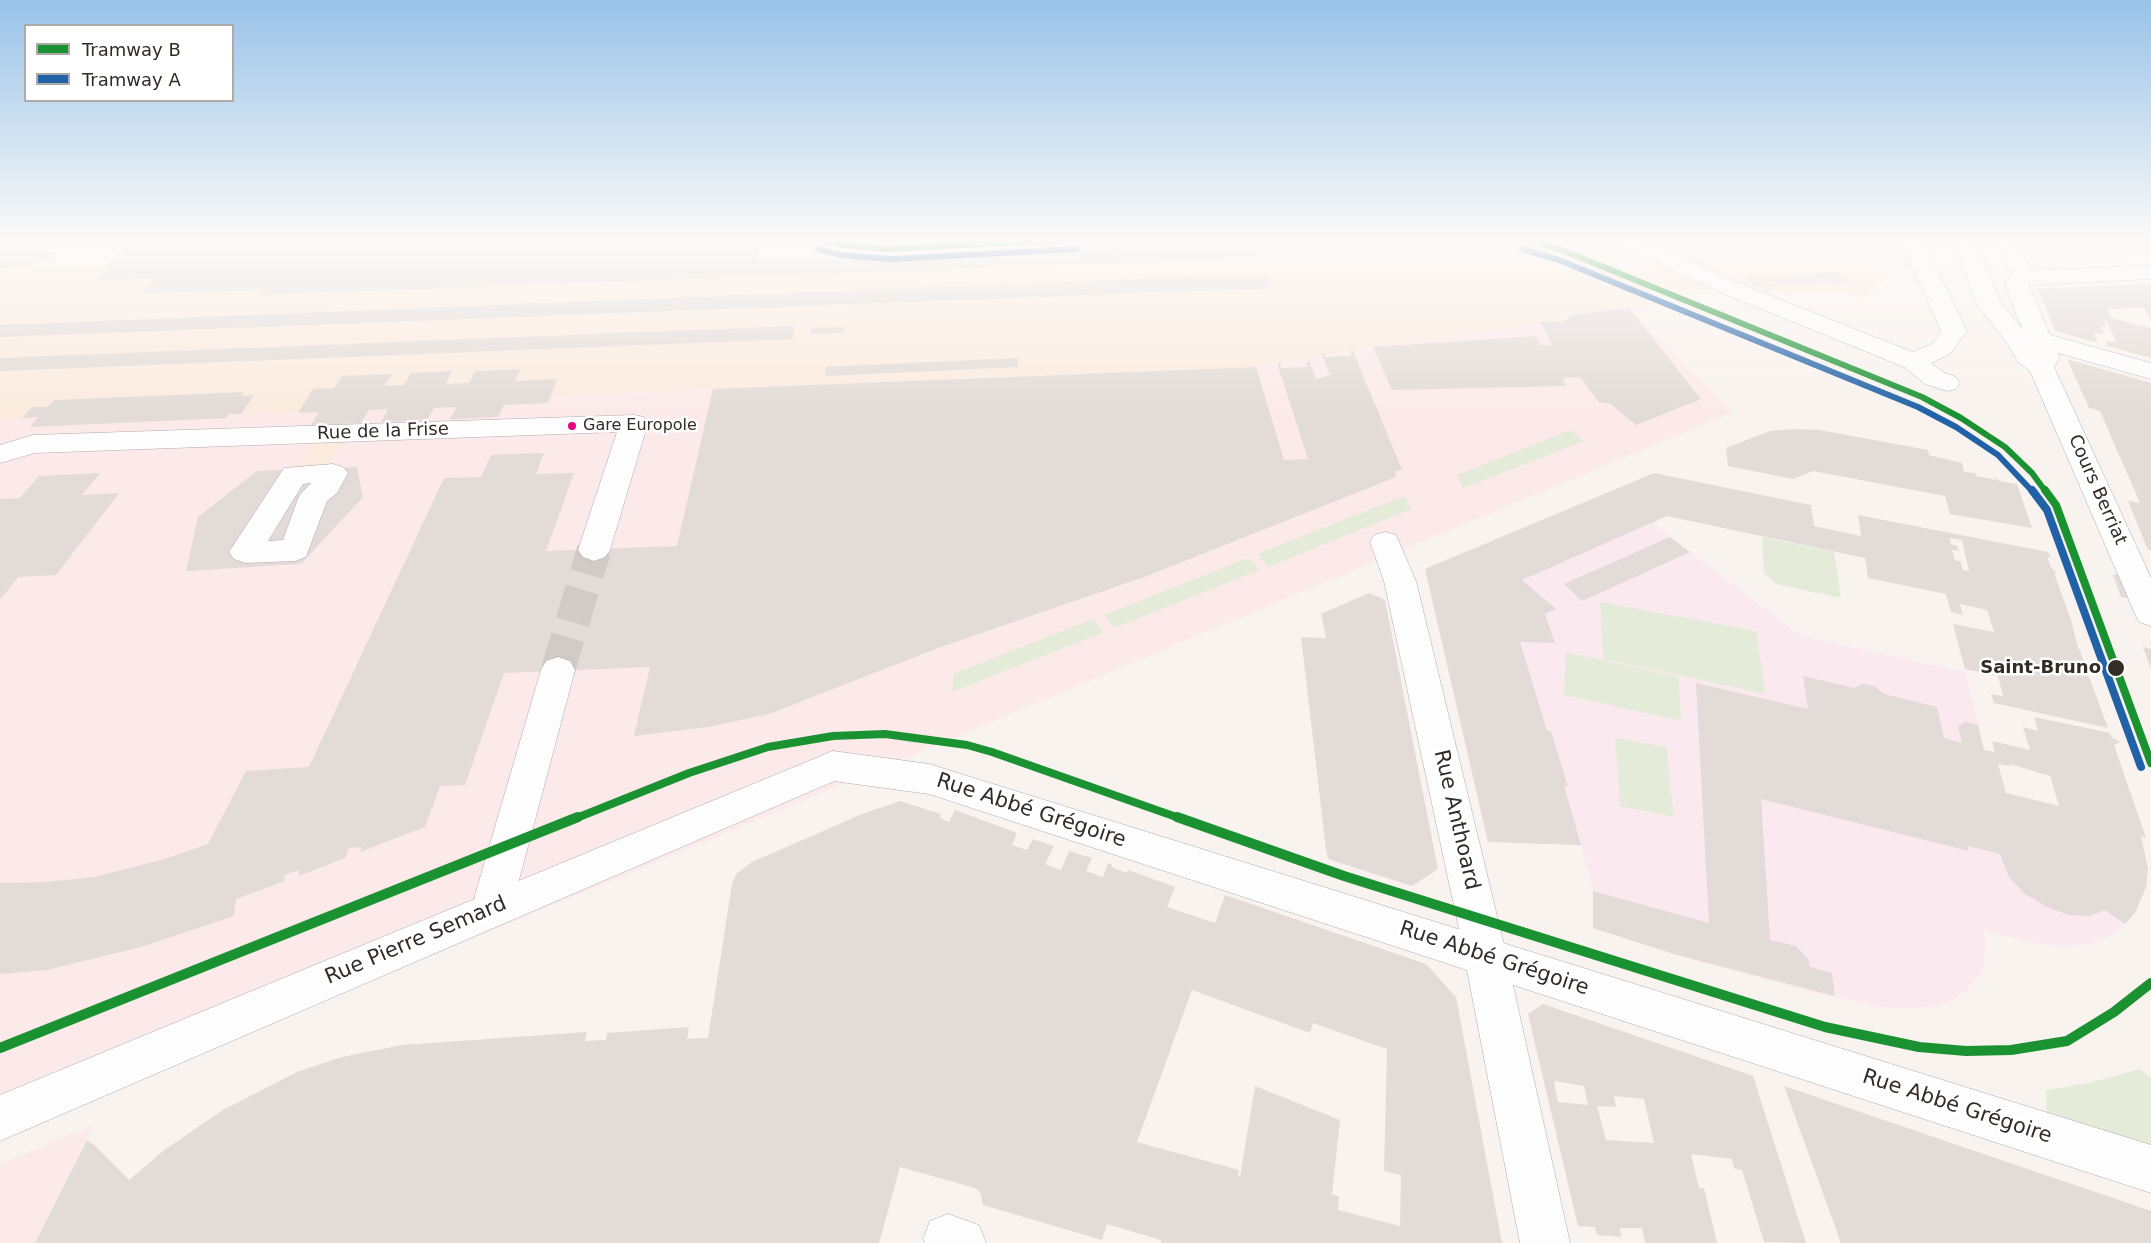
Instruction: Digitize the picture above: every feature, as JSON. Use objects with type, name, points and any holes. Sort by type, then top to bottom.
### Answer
[{"type":"street","points":[[1753,297],[1913,361],[1934,378],[1947,383]]},
{"type":"street","points":[[1913,361],[1941,349],[1954,331],[1938,297]]},
{"type":"street","name":"Cours Berriat","points":[[1986,297],[1989,305],[2016,337],[2027,357],[2040,353]]},
{"type":"street","name":"Cours Berriat","points":[[2021,297],[2040,353],[2141,567],[2151,614]]},
{"type":"street","points":[[2040,353],[2151,371]]},
{"type":"street","name":"Rue de la Frise","points":[[0,454],[33,444],[634,423],[594,550]]},
{"type":"street","name":"Rue Anthoard","points":[[1385,542],[1400,581],[1486,957],[1545,1243]]},
{"type":"street","points":[[495,908],[495,895],[558,670]]},
{"type":"street","name":"Rue Abbé Grégoire","points":[[833,766],[929,778],[2151,1169]]},
{"type":"street","name":"Rue Pierre Semard","points":[[0,1118],[833,766]]},
{"type":"shaded area","points":[[0,297],[1658,297],[1671,302],[1571,315],[1564,321],[1374,347],[1256,367],[713,389],[550,397],[548,403],[369,410],[323,473],[288,485],[331,412],[241,414],[254,395],[241,396],[243,392],[54,400],[48,407],[32,407],[22,418],[0,419]]},
{"type":"shaded area","points":[[1629,308],[1733,412],[0,1136],[0,419],[22,418],[32,407],[54,400],[244,392],[242,395],[254,395],[242,414],[298,413],[547,403],[550,397],[713,389],[1256,367],[1570,315]]},
{"type":"shaded area","points":[[1651,522],[1801,636],[1966,672],[1984,750],[2008,804],[2141,836],[2148,869],[2146,887],[2135,913],[2110,936],[2093,943],[2072,946],[2044,945],[1983,930],[1986,942],[1983,966],[1969,988],[1953,1000],[1935,1006],[1912,1009],[1888,1008],[1811,992],[1677,955],[1593,928],[1593,891],[1581,845],[1488,842],[1425,570],[1517,530],[1557,564]]},
{"type":"shaded area","points":[[93,1125],[35,1243],[0,1243],[0,1164]]},
{"type":"green space","points":[[1570,430],[1584,441],[1463,488],[1457,475]]},
{"type":"green space","points":[[1404,496],[1411,509],[1268,567],[1257,554]]},
{"type":"green space","points":[[1762,537],[1834,552],[1841,598],[1776,584],[1764,573]]},
{"type":"green space","points":[[1248,558],[1259,570],[1114,628],[1104,615]]},
{"type":"green space","points":[[1600,602],[1756,631],[1765,694],[1603,659]]},
{"type":"green space","points":[[1093,619],[1104,632],[952,692],[953,674]]},
{"type":"green space","points":[[1566,652],[1679,677],[1681,721],[1564,695]]},
{"type":"green space","points":[[1615,738],[1666,747],[1674,817],[1620,806]]},
{"type":"green space","points":[[2140,1069],[2151,1078],[2151,1146],[2047,1115],[2046,1090],[2089,1083]]},
{"type":"building","points":[[695,297],[1038,297],[0,337],[0,325]]},
{"type":"building","points":[[2041,297],[2151,297],[2151,321],[2144,308],[2108,309],[2111,318],[2151,328],[2151,358],[2107,346],[2106,341],[2116,342],[2107,322],[2104,321],[2106,327],[2101,326],[2104,334],[2094,333],[2098,343],[2055,331]]},
{"type":"building","points":[[1629,308],[1701,399],[1636,425],[1611,404],[1599,402],[1580,377],[1563,378],[1566,386],[1392,390],[1373,347],[1536,336],[1541,345],[1552,345],[1540,322],[1564,321],[1570,315]]},
{"type":"building","points":[[794,326],[793,339],[0,371],[0,358]]},
{"type":"building","points":[[844,327],[844,333],[811,334],[811,328]]},
{"type":"building","points":[[1350,351],[1353,351],[1402,470],[1395,471],[1396,477],[1147,576],[938,648],[769,714],[708,727],[634,736],[650,667],[504,673],[465,785],[440,786],[425,827],[360,852],[362,847],[349,848],[345,858],[299,876],[299,870],[284,875],[285,881],[236,899],[234,916],[141,947],[47,970],[0,974],[0,883],[45,882],[95,877],[168,858],[208,844],[246,771],[309,767],[444,478],[481,477],[491,455],[544,453],[536,474],[574,473],[546,551],[677,546],[713,389],[1256,367],[1284,460],[1308,459],[1277,363],[1280,363],[1281,368],[1309,367],[1306,362],[1309,361],[1316,379],[1330,375],[1321,353],[1324,353],[1325,357],[1352,356]]},
{"type":"building","points":[[1018,358],[1018,367],[825,376],[826,367]]},
{"type":"building","points":[[2067,359],[2151,383],[2151,550],[2148,550],[2128,501],[2140,503],[2100,411],[2089,408]]},
{"type":"building","points":[[521,369],[515,381],[557,379],[548,403],[504,405],[498,417],[450,419],[457,407],[434,408],[427,420],[381,422],[388,409],[369,410],[361,423],[311,425],[319,412],[298,413],[313,389],[334,388],[342,376],[392,374],[384,386],[404,385],[411,373],[452,371],[446,384],[469,383],[475,371]]},
{"type":"building","points":[[244,392],[241,396],[254,395],[241,414],[229,414],[226,418],[30,427],[38,417],[22,418],[32,407],[48,407],[54,400]]},
{"type":"building","points":[[1820,430],[1928,450],[1929,455],[1962,463],[1964,472],[1996,480],[1995,476],[1999,481],[2017,484],[2032,528],[1950,514],[1945,496],[1813,471],[1793,479],[1728,466],[1726,448],[1770,431]]},
{"type":"building","points":[[357,467],[363,497],[301,564],[186,571],[198,517],[257,471]]},
{"type":"building","points":[[100,473],[82,495],[119,493],[56,575],[18,577],[0,600],[0,499],[20,498],[39,476]]},
{"type":"building","points":[[1654,473],[1811,505],[1814,526],[1861,536],[1858,515],[2048,552],[2051,557],[2047,557],[2051,568],[2057,573],[2054,573],[2071,620],[2078,648],[2082,652],[2080,651],[2085,664],[2090,666],[2085,666],[2108,728],[1994,703],[1991,694],[2003,696],[1998,676],[1965,669],[1953,624],[1994,632],[1987,610],[1960,604],[1963,615],[1951,612],[1946,594],[1868,578],[1865,558],[1667,516],[1522,580],[1556,609],[1545,614],[1555,643],[1520,642],[1547,731],[1551,731],[1568,787],[1564,786],[1581,845],[1488,842],[1425,569]],"holes":[[[1950,538],[1962,540],[1969,571],[1963,570],[1961,562],[1955,560],[1952,550],[1959,551],[1957,546],[1951,544]]]},
{"type":"building","points":[[1670,537],[1690,552],[1582,601],[1564,584]]},
{"type":"building","points":[[2113,574],[2124,576],[2133,599],[2121,597]]},
{"type":"building","points":[[1369,593],[1385,600],[1438,869],[1412,886],[1328,859],[1326,850],[1301,637],[1326,638],[1321,614]]},
{"type":"building","points":[[2143,647],[2151,649],[2151,669]]},
{"type":"building","points":[[1803,676],[1854,688],[1863,684],[1874,686],[1884,694],[1937,707],[1944,738],[1962,743],[1958,726],[1965,722],[1978,725],[1984,750],[1995,752],[1992,741],[2030,750],[2023,727],[2038,731],[2034,717],[2110,733],[2111,737],[2120,742],[2114,745],[2146,838],[2141,836],[2148,869],[2146,887],[2135,913],[2125,924],[2105,910],[2090,916],[2069,915],[2047,907],[2025,894],[2009,877],[2000,854],[1968,846],[1969,851],[1761,799],[1770,940],[1796,946],[1808,959],[1810,967],[1832,973],[1835,996],[1677,955],[1593,928],[1593,891],[1709,923],[1696,683],[1808,709]],"holes":[[[1998,764],[2010,766],[2010,764],[2050,776],[2059,806],[2006,793]]]},
{"type":"building","points":[[900,801],[941,814],[940,818],[949,822],[955,810],[1017,833],[1012,845],[1027,850],[1033,839],[1054,846],[1045,864],[1061,870],[1069,851],[1092,858],[1086,871],[1103,877],[1108,863],[1112,864],[1111,867],[1127,873],[1128,870],[1175,887],[1167,907],[1215,923],[1225,895],[1426,964],[1456,997],[1502,1243],[1161,1243],[1161,1240],[1107,1224],[1102,1240],[983,1205],[980,1192],[975,1188],[900,1167],[879,1243],[35,1243],[87,1140],[129,1180],[163,1151],[223,1110],[297,1072],[342,1057],[402,1045],[587,1032],[585,1041],[606,1040],[607,1033],[689,1027],[687,1039],[708,1038],[732,884],[736,874],[752,862],[862,814]],"holes":[[[1192,990],[1310,1033],[1313,1023],[1387,1049],[1384,1171],[1401,1175],[1400,1226],[1338,1210],[1339,1196],[1332,1195],[1340,1120],[1255,1086],[1240,1177],[1238,1176],[1239,1170],[1137,1142]]]},
{"type":"building","points":[[1543,1004],[1753,1076],[1806,1243],[1764,1242],[1742,1170],[1734,1168],[1732,1159],[1691,1154],[1699,1188],[1704,1188],[1717,1243],[1645,1243],[1642,1228],[1620,1228],[1621,1237],[1597,1235],[1595,1227],[1578,1226],[1528,1014]],"holes":[[[1554,1081],[1584,1086],[1588,1105],[1558,1102]],[[1614,1096],[1644,1099],[1654,1143],[1606,1140],[1597,1106],[1616,1107]]]},
{"type":"building","points":[[1784,1086],[2151,1211],[2151,1243],[1841,1243]]},
{"type":"tunnel","points":[[558,670],[594,550]]},
{"type":"tram line","name":"A","points":[[1649,297],[1918,407],[1956,427],[1998,455],[2024,480],[2047,510],[2141,767]]},
{"type":"tram line","name":"B","points":[[1677,297],[1922,397],[1961,418],[2005,447],[2032,473],[2056,505],[2151,763]]},
{"type":"tram line","name":"B","points":[[0,1048],[689,773],[768,747],[833,736],[885,734],[967,745],[992,752],[1344,876],[1825,1027],[1872,1038],[1919,1047],[1966,1051],[2011,1050],[2067,1041],[2114,1012],[2151,983]]},
{"type":"place","name":"Gare Europole","points":[[572,426]]},
{"type":"place","name":"Saint-Bruno","points":[[2116,668]]}]
